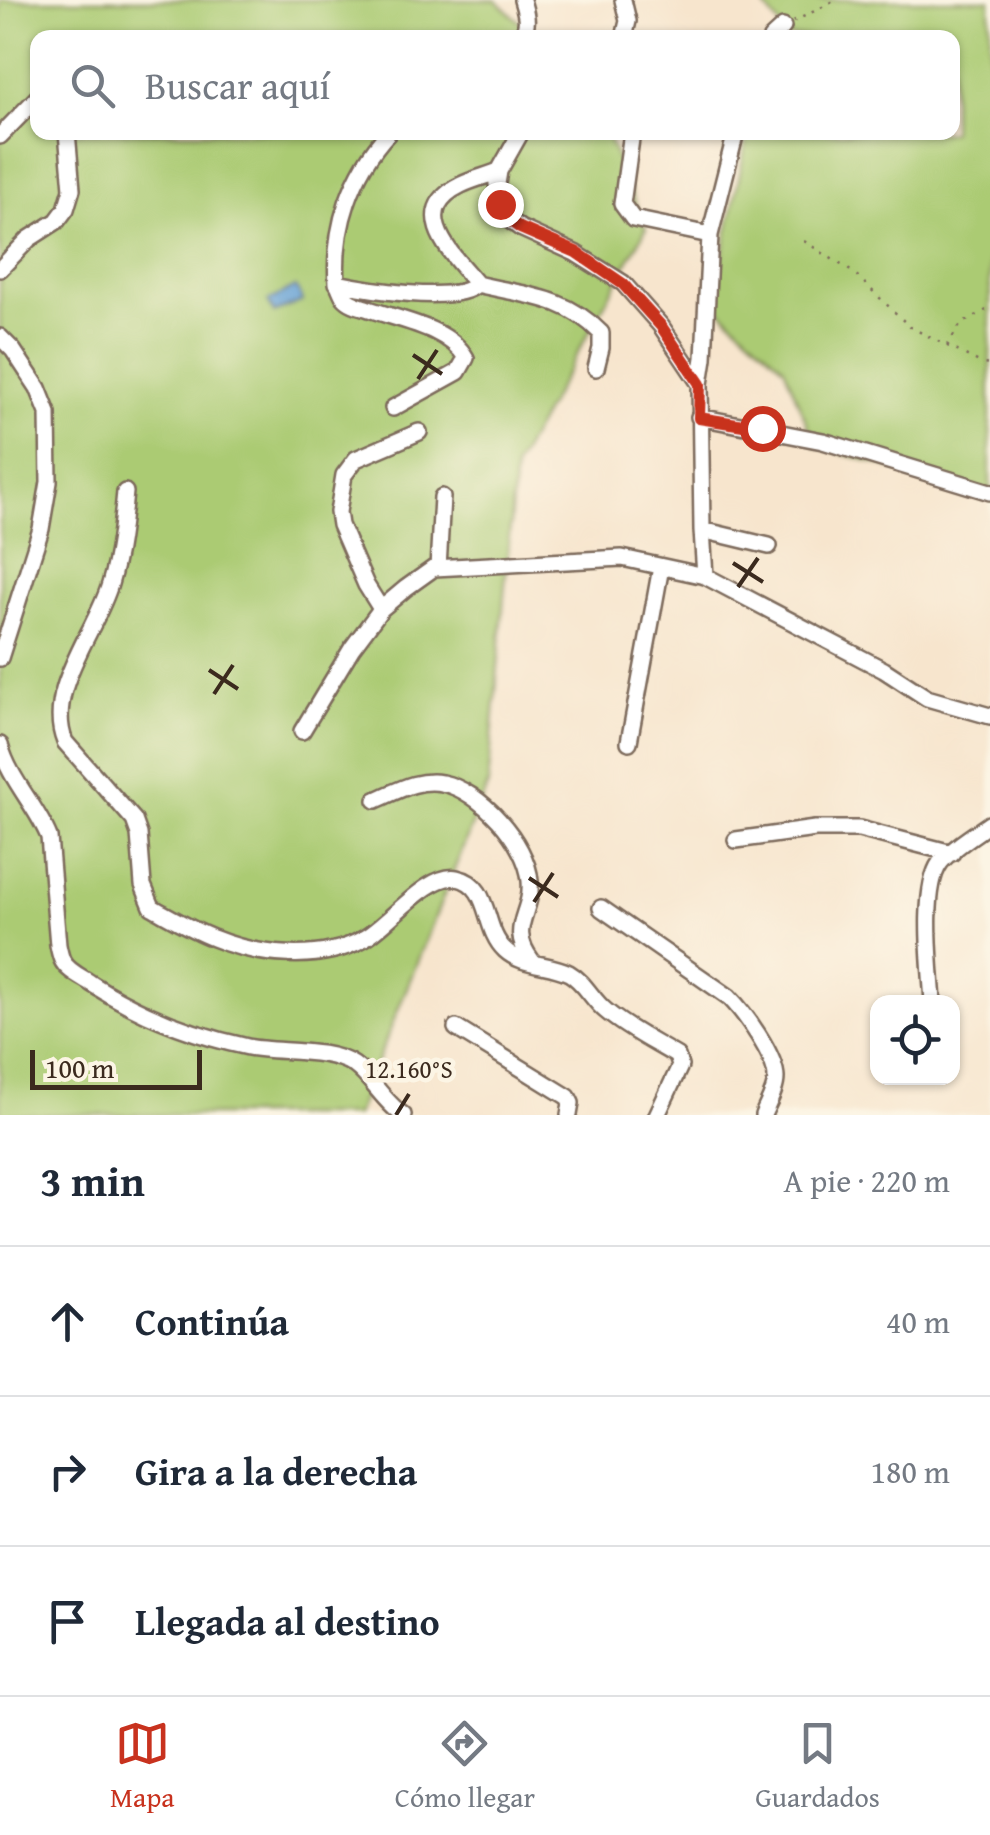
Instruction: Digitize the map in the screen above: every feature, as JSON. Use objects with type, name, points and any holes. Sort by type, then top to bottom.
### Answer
[{"type":"street","points":[[522,0],[526,30]]},
{"type":"street","points":[[623,0],[626,30]]},
{"type":"street","points":[[0,136],[30,105]]},
{"type":"street","points":[[0,269],[66,209],[72,189],[68,140]]},
{"type":"street","points":[[383,140],[351,191],[338,232],[337,283],[352,303],[434,330],[460,346],[466,358],[458,372],[394,408]]},
{"type":"street","points":[[516,140],[499,171],[497,184],[500,204],[509,220],[576,252],[623,284],[661,326],[700,384]]},
{"type":"street","points":[[631,140],[622,204],[626,213],[632,219],[710,235]]},
{"type":"street","points":[[705,576],[700,384],[710,235],[734,140]]},
{"type":"street","points":[[499,171],[447,194],[435,218],[440,239],[477,284],[552,299],[590,321],[601,333],[602,348],[596,368]]},
{"type":"street","points":[[337,283],[363,289],[446,294],[471,290],[477,284]]},
{"type":"street","points":[[0,336],[38,388],[48,413],[49,482],[41,529],[0,658]]},
{"type":"street","points":[[699,418],[823,441],[990,492]]},
{"type":"street","points":[[381,610],[340,525],[338,512],[344,475],[356,459],[419,432]]},
{"type":"street","points":[[126,492],[109,588],[62,690],[60,730],[65,742],[134,820],[139,834],[143,885],[152,907],[214,939],[239,947],[313,953],[364,939],[432,884],[448,876],[463,879],[479,890],[497,941],[508,954],[572,974],[609,1014],[677,1056],[680,1066],[656,1115]]},
{"type":"street","points":[[438,568],[442,497]]},
{"type":"street","points":[[702,530],[769,546]]},
{"type":"street","points":[[302,731],[352,648],[381,610],[434,568],[622,558],[705,576],[884,670],[927,698],[990,716]]},
{"type":"street","points":[[629,742],[662,566]]},
{"type":"street","points":[[0,745],[4,760],[49,838],[58,945],[62,961],[69,969],[110,996],[162,1022],[250,1048],[299,1051],[354,1065],[403,1115]]},
{"type":"street","points":[[376,800],[414,783],[440,782],[473,796],[492,813],[513,839],[528,870],[531,885],[520,938],[523,950],[535,964]]},
{"type":"street","points":[[932,995],[931,883],[941,862],[990,824],[990,805]]},
{"type":"street","points":[[736,840],[815,829],[860,829],[952,853]]},
{"type":"street","points":[[601,908],[729,996],[740,1008],[774,1064],[774,1089],[763,1115]]},
{"type":"street","points":[[456,1028],[568,1097],[569,1115]]},
{"type":"path","points":[[781,30],[836,0]]},
{"type":"path","points":[[804,242],[854,274],[910,327],[990,365]]},
{"type":"path","points":[[946,346],[961,324],[990,308]]},
{"type":"green space","points":[[0,0],[496,0],[528,30],[30,30],[30,140],[609,140],[646,229],[515,466],[488,785],[356,1115],[0,1115]]},
{"type":"green space","points":[[760,0],[990,0],[990,496],[816,446],[784,367],[713,303],[747,140],[960,140],[960,30],[783,30]]},
{"type":"water","points":[[296,287],[303,301],[274,313],[268,301]]},
{"type":"route","points":[[500,204],[509,220],[520,228],[576,252],[623,284],[661,326],[700,384],[699,418],[762,428]]}]
